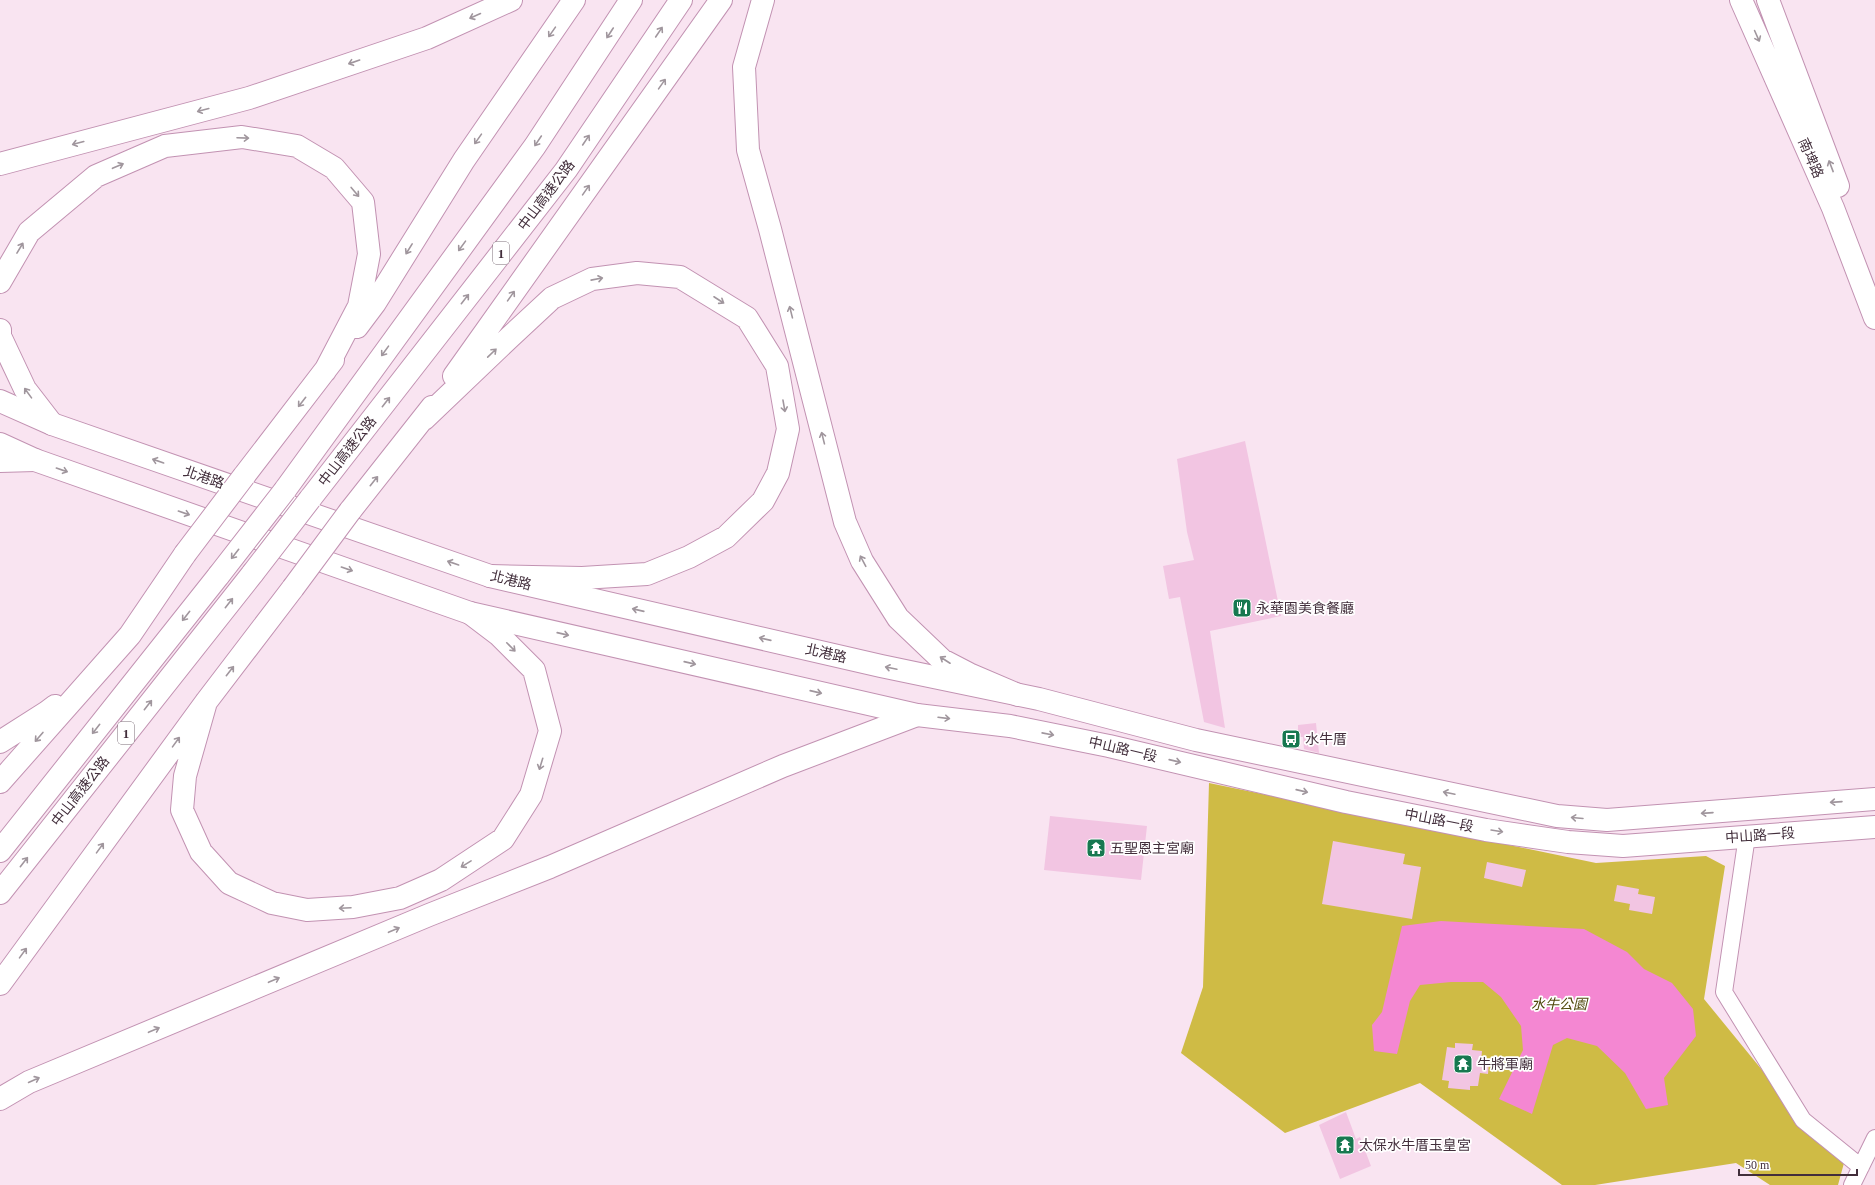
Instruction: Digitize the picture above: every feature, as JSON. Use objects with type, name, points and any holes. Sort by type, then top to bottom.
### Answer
[{"type":"main road","points":[[0,164],[249,98],[427,38],[511,0]]},
{"type":"main road","points":[[0,782],[130,635],[185,554],[326,371],[376,303],[464,160],[574,0]]},
{"type":"main road","name":"中山高速公路","points":[[0,851],[285,490],[534,146],[631,0]]},
{"type":"main road","name":"中山高速公路","points":[[0,893],[310,499],[566,170],[681,0]]},
{"type":"main road","points":[[0,984],[206,702],[350,511],[424,419],[721,0]]},
{"type":"main road","points":[[763,0],[744,67],[748,150],[770,229],[845,522],[862,561],[898,618],[942,660],[969,674],[1018,694]]},
{"type":"main road","name":"南埤路","points":[[1741,0],[1833,208],[1875,318]]},
{"type":"main road","name":"南埤路","points":[[1768,0],[1875,281]]},
{"type":"main road","points":[[0,282],[29,232],[96,176],[166,146],[242,138],[297,146],[334,168],[363,202],[369,254],[359,306],[326,371]]},
{"type":"main road","points":[[424,419],[510,336],[552,298],[592,279],[637,273],[680,276],[747,318],[777,366],[788,429],[778,473],[763,501],[726,537],[689,557],[647,574],[582,578],[490,576]]},
{"type":"main road","points":[[0,330],[0,336],[25,389],[52,424]]},
{"type":"main road","name":"北港路","points":[[0,401],[52,424],[490,576],[881,666],[1039,699]]},
{"type":"main road","points":[[0,444],[35,460],[470,612],[917,715]]},
{"type":"main road","points":[[0,461],[35,460]]},
{"type":"main road","points":[[206,702],[185,776],[182,810],[201,852],[229,884],[272,903],[307,910],[353,907],[400,898],[441,880],[503,839],[531,795],[550,731],[534,670],[499,635],[470,612]]},
{"type":"main road","points":[[0,742],[48,712],[130,635]]},
{"type":"main road","name":"中山路一段","points":[[1039,699],[1154,730],[1557,816],[1607,820],[1875,800]]},
{"type":"main road","points":[[0,1099],[36,1079],[429,915],[550,867],[783,766],[917,715]]},
{"type":"main road","name":"中山路一段","points":[[917,715],[1010,726],[1109,746],[1346,802],[1486,830],[1560,841],[1623,846],[1875,827]]},
{"type":"street","points":[[1747,836],[1724,992],[1803,1120],[1861,1167]]},
{"type":"street","points":[[1852,1185],[1875,1138]]},
{"type":"green space","name":"水牛公園","points":[[1209,783],[1596,863],[1706,856],[1725,866],[1704,999],[1807,1125],[1847,1152],[1838,1185],[1770,1185],[1736,1163],[1595,1185],[1562,1185],[1420,1083],[1285,1133],[1181,1053],[1203,987]]},
{"type":"shaded area","points":[[1441,921],[1584,929],[1627,952],[1644,969],[1672,983],[1693,1009],[1696,1036],[1664,1078],[1668,1105],[1646,1109],[1625,1073],[1597,1046],[1567,1038],[1553,1045],[1532,1114],[1499,1099],[1523,1050],[1521,1026],[1501,997],[1483,982],[1451,982],[1420,985],[1410,1001],[1397,1054],[1374,1051],[1372,1025],[1382,1012],[1402,926]]},
{"type":"building","points":[[1245,441],[1281,616],[1210,631],[1225,728],[1204,722],[1180,597],[1169,599],[1163,566],[1194,560],[1187,532],[1177,459]]},
{"type":"building","points":[[1316,723],[1319,753],[1304,749],[1303,737],[1298,737],[1298,725]]},
{"type":"building","name":"五聖恩主宮廟","points":[[1050,816],[1147,826],[1141,880],[1044,870]]},
{"type":"building","points":[[1333,841],[1405,854],[1403,864],[1421,867],[1412,919],[1322,904]]},
{"type":"building","points":[[1487,862],[1526,870],[1522,887],[1484,878]]},
{"type":"building","points":[[1617,885],[1639,889],[1638,894],[1655,897],[1652,914],[1629,910],[1630,904],[1614,901]]},
{"type":"building","name":"牛將軍廟","points":[[1455,1043],[1473,1044],[1472,1050],[1482,1051],[1481,1061],[1489,1062],[1488,1074],[1480,1073],[1478,1086],[1470,1086],[1470,1090],[1448,1088],[1449,1081],[1442,1080],[1447,1047],[1455,1048]]},
{"type":"building","name":"太保水牛厝玉皇宮","points":[[1346,1112],[1356,1139],[1360,1137],[1371,1166],[1340,1179],[1319,1125]]},
{"type":"place","name":"永華園美食餐廳","points":[[1242,608]]},
{"type":"place","name":"水牛厝","points":[[1291,739]]},
{"type":"place","name":"五聖恩主宮廟","points":[[1096,848]]},
{"type":"place","name":"牛將軍廟","points":[[1463,1064]]},
{"type":"place","name":"太保水牛厝玉皇宮","points":[[1345,1145]]}]
